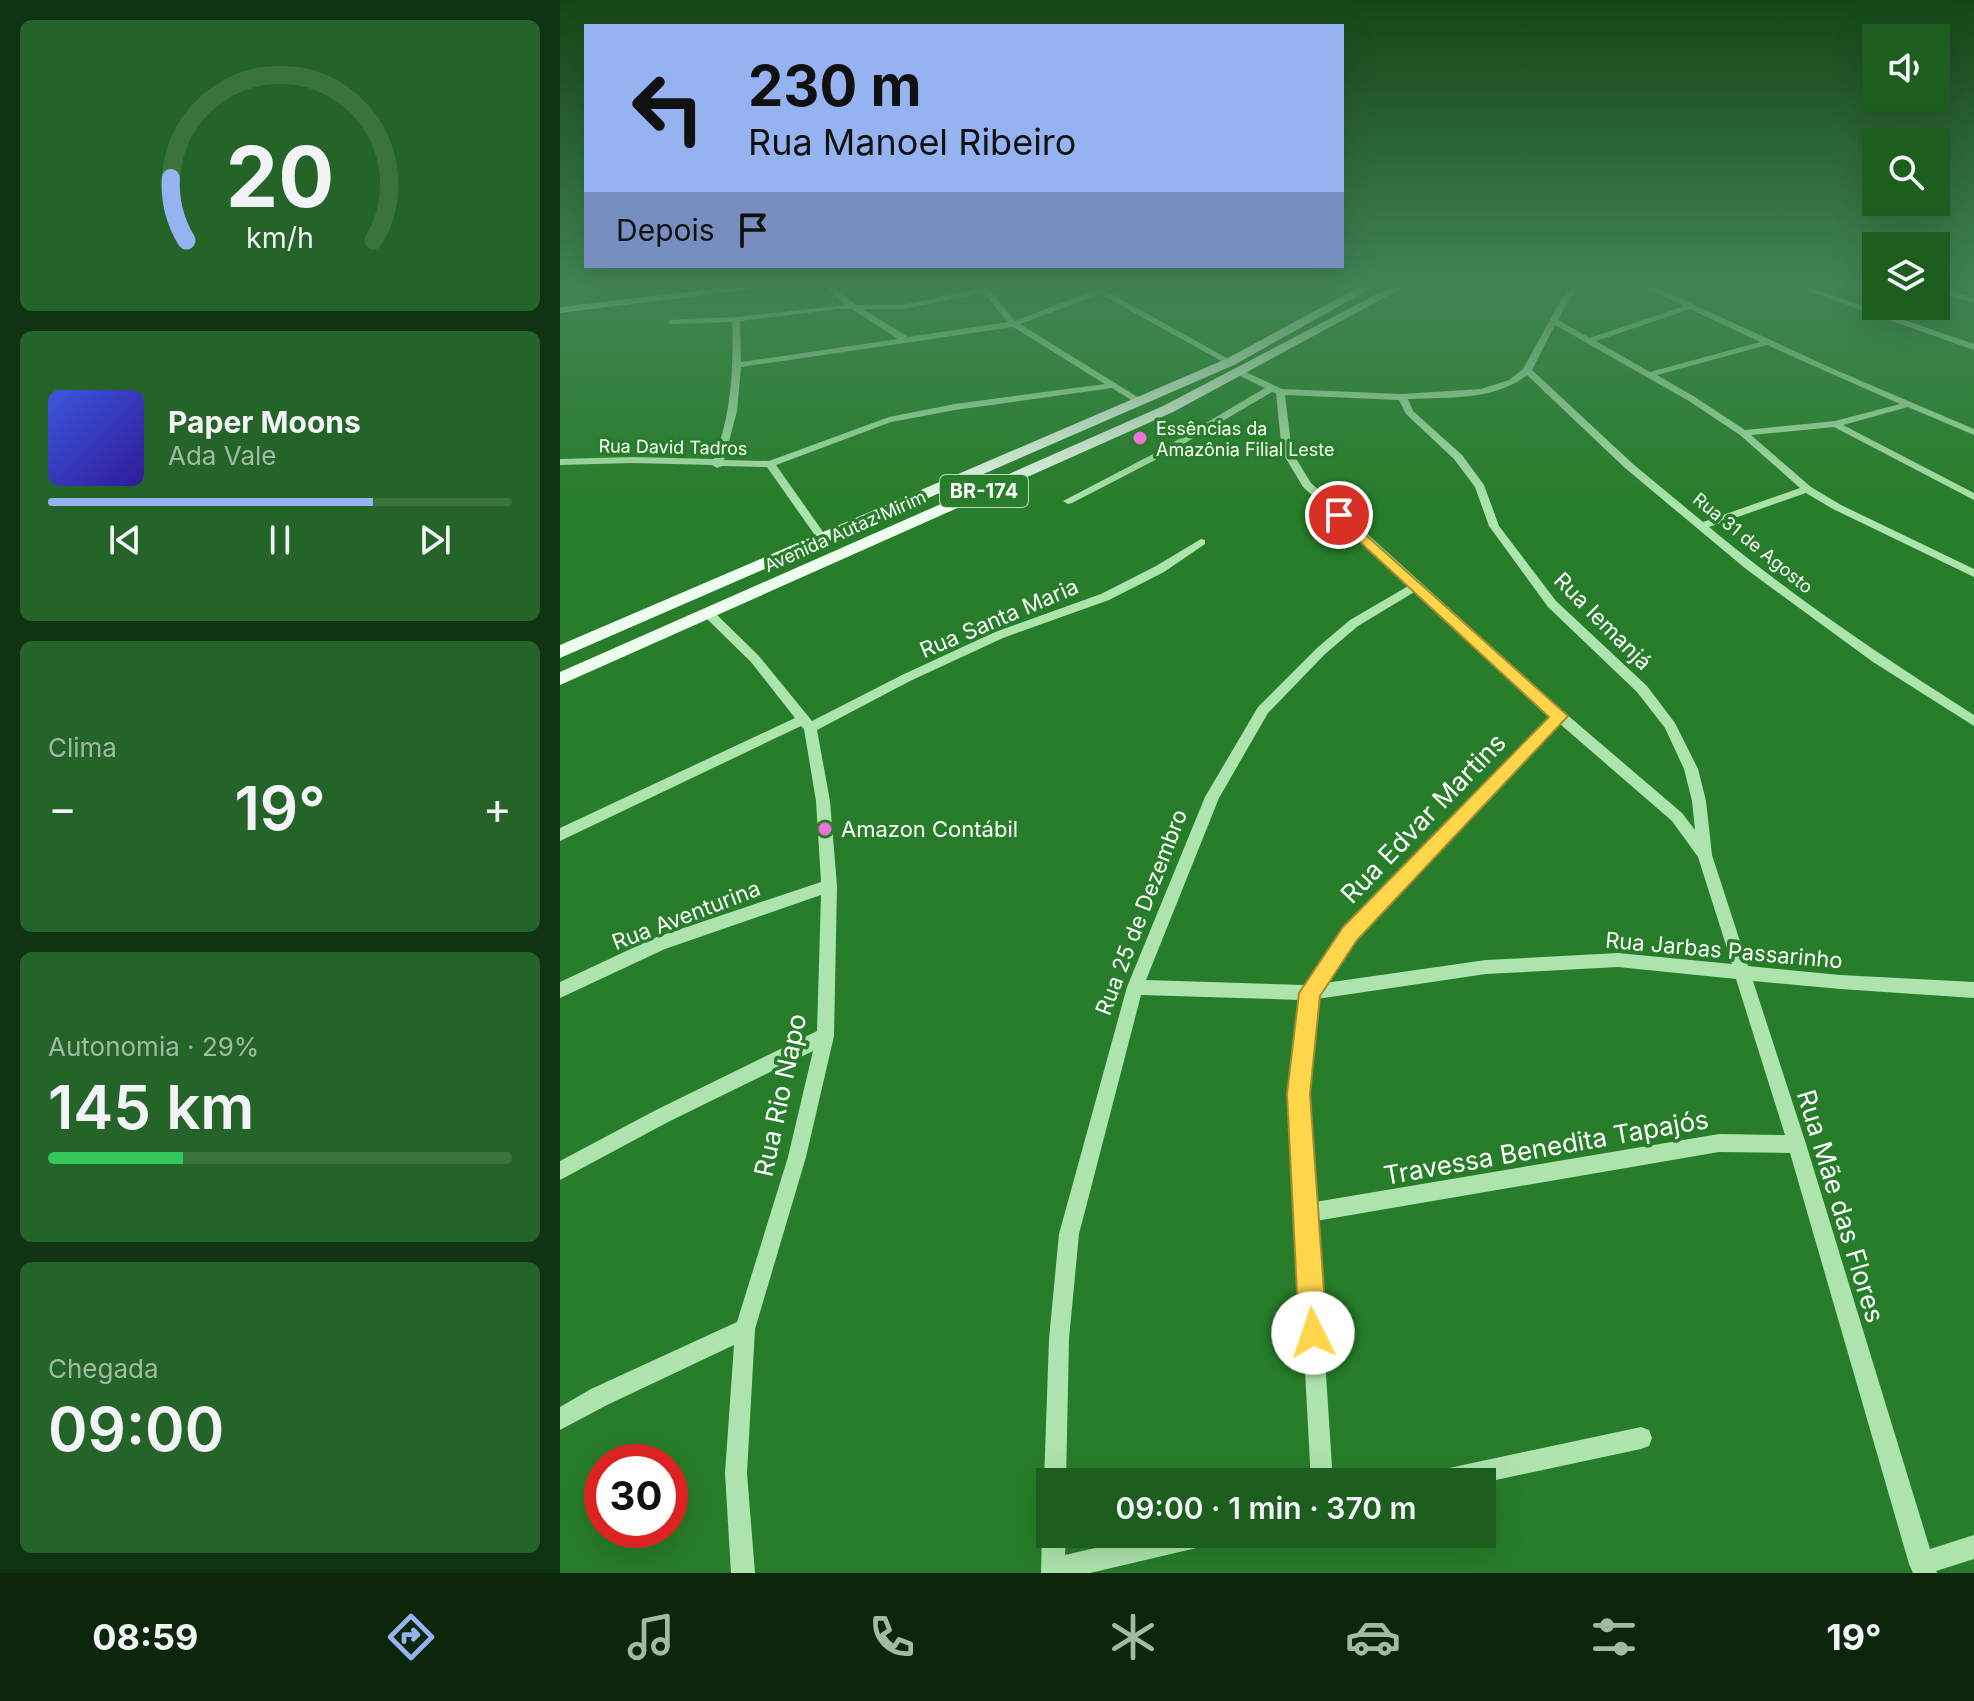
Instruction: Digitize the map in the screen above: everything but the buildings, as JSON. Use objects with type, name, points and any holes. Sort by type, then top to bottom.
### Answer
[{"type":"main road","name":"Avenida Autaz Mirim","points":[[560,679],[1168,409],[1249,359]]},
{"type":"main road","name":"Avenida Autaz Mirim","points":[[560,652],[1139,401],[1252,359]]},
{"type":"street","points":[[717,465],[734,413],[738,359]]},
{"type":"street","points":[[738,365],[776,359]]},
{"type":"street","points":[[1069,359],[1139,401]]},
{"type":"street","points":[[1220,359],[1275,391],[1402,397],[1482,392],[1512,382],[1527,370],[1533,359]]},
{"type":"street","points":[[1626,359],[1743,433],[1807,489],[1848,513],[1974,573]]},
{"type":"street","points":[[1652,374],[1705,359]]},
{"type":"street","points":[[1806,359],[1974,432]]},
{"type":"street","name":"Rua 31 de Agosto","points":[[1527,370],[1629,466],[1742,560],[1877,659],[1974,721]]},
{"type":"street","name":"Rua David Tadros","points":[[560,462],[632,460],[717,465],[770,464],[889,420],[969,405],[1111,386]]},
{"type":"street","points":[[1068,501],[1275,391]]},
{"type":"street","points":[[1275,391],[1287,452],[1307,485],[1560,716],[1677,817],[1705,855]]},
{"type":"street","name":"Rua Iemanjá","points":[[1402,397],[1409,412],[1458,457],[1480,487],[1494,526],[1552,604],[1642,689],[1670,726],[1694,779],[1705,855]]},
{"type":"street","points":[[1743,433],[1835,424],[1907,405]]},
{"type":"street","points":[[1835,424],[1974,497]]},
{"type":"street","points":[[770,464],[823,539]]},
{"type":"street","points":[[1703,526],[1807,489]]},
{"type":"street","name":"Rua Santa Maria","points":[[560,835],[999,635],[1105,597],[1160,569],[1201,542]]},
{"type":"street","name":"Rua 25 de Dezembro","points":[[1055,1468],[1059,1339],[1069,1234],[1135,987],[1212,797],[1263,710],[1321,651],[1354,623],[1417,586]]},
{"type":"street","name":"Rua Rio Napo","points":[[709,614],[755,659],[807,724],[823,801],[829,886],[825,1036],[797,1157],[745,1329],[736,1473],[743,1573]]},
{"type":"street","name":"Rua Edvar Martins","points":[[1321,1468],[1299,1094],[1309,993],[1350,934],[1560,716]]},
{"type":"street","name":"Rua Mãe das Flores","points":[[1705,855],[1797,1144],[1923,1568]]},
{"type":"street","name":"Rua Aventurina","points":[[560,990],[660,943],[829,886]]},
{"type":"street","name":"Rua Jarbas Passarinho","points":[[1135,987],[1309,993],[1486,967],[1618,960],[1840,982],[1974,990]]},
{"type":"street","points":[[560,1171],[662,1116],[825,1036]]},
{"type":"street","name":"Travessa Benedita Tapajós","points":[[1305,1213],[1719,1143],[1797,1144]]},
{"type":"street","points":[[560,1419],[599,1397],[745,1329]]},
{"type":"street","points":[[1496,1469],[1641,1438]]},
{"type":"street","points":[[1923,1568],[1974,1547]]},
{"type":"street","points":[[1054,1548],[1053,1572],[1149,1548]]},
{"type":"place","name":"Essências da Amazônia Filial Leste","points":[[1140,438]]},
{"type":"place","name":"Amazon Contábil","points":[[825,829]]},
{"type":"route","points":[[1313,1333],[1299,1094],[1309,993],[1350,934],[1560,716],[1339,515]]}]
